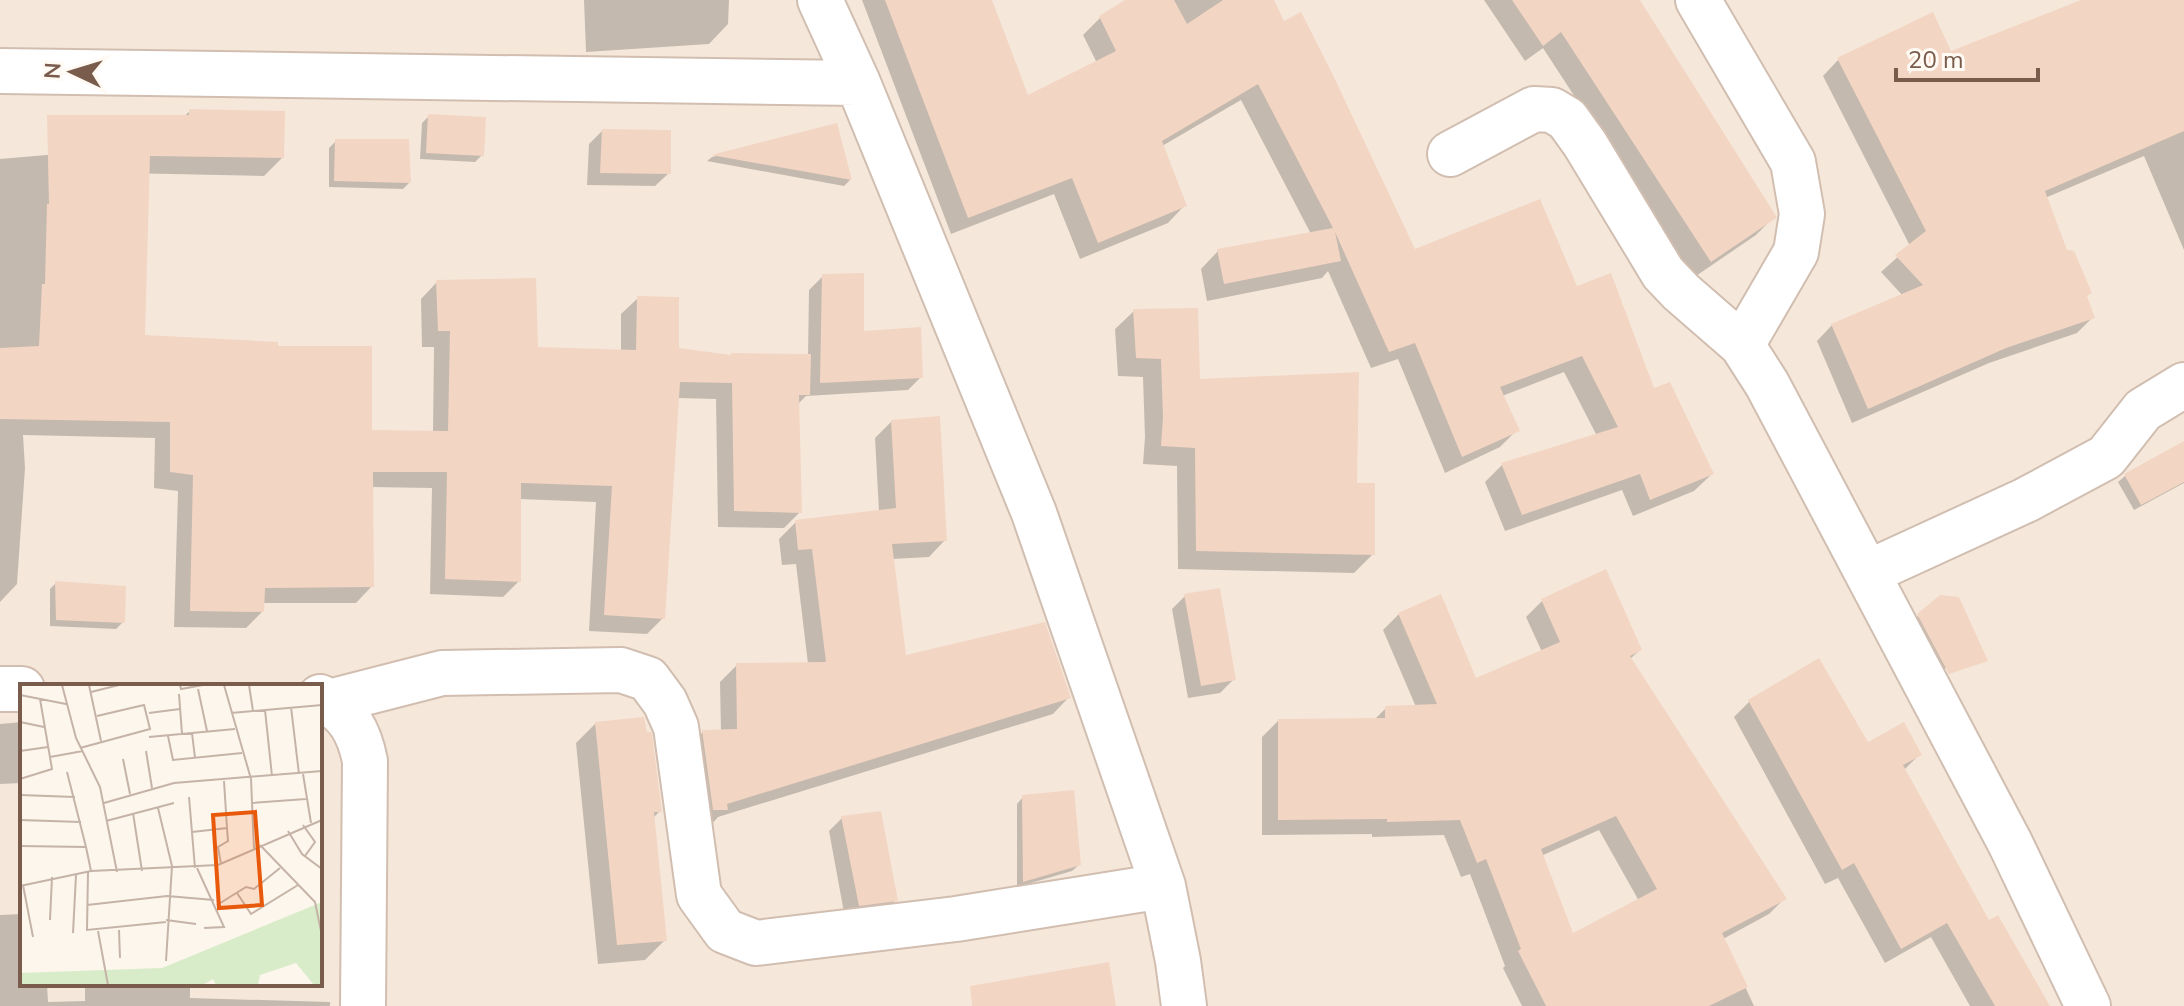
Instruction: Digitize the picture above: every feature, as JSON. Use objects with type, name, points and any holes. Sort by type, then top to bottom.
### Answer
[{"type":"street","points":[[820,0],[858,83],[1034,513],[1163,886],[1184,1006]]},
{"type":"street","points":[[1698,0],[1793,162],[1802,214],[1796,252],[1742,345]]},
{"type":"street","points":[[0,71],[858,83]]},
{"type":"street","points":[[1450,154],[1534,109],[1552,110],[1567,119],[1663,273],[1742,345],[1767,384],[2010,843],[2088,1006]]},
{"type":"street","points":[[1867,573],[2026,500],[2106,457],[2143,410],[2184,385]]},
{"type":"street","points":[[325,700],[442,673],[621,670],[648,679],[665,702],[676,727],[699,895],[725,931],[756,943],[956,919],[1163,886]]},
{"type":"street","points":[[325,700],[347,718],[361,738],[365,761],[363,1006]]},
{"type":"shaded area","points":[[0,0],[2184,0],[2184,1006],[0,1006]]},
{"type":"building","points":[[885,0],[992,0],[1028,95],[1116,51],[1099,16],[1125,0],[1174,0],[1187,24],[1223,0],[1274,0],[1284,21],[1301,12],[1415,249],[1540,199],[1577,286],[1611,273],[1654,388],[1670,382],[1714,474],[1650,500],[1640,474],[1522,515],[1501,463],[1618,427],[1582,356],[1500,387],[1520,431],[1462,457],[1415,343],[1389,352],[1335,232],[1341,261],[1224,284],[1217,249],[1333,228],[1258,84],[1162,141],[1187,206],[1098,243],[1072,178],[968,218]]},
{"type":"building","points":[[1512,0],[1640,0],[1776,218],[1711,262],[1561,32],[1543,46]]},
{"type":"building","points":[[2081,0],[2184,0],[2184,131],[2045,191],[2067,250],[2074,251],[2092,293],[2087,296],[2095,318],[2006,348],[1868,409],[1831,324],[1923,285],[1895,255],[1926,231],[1837,58],[1933,12],[1951,51]]},
{"type":"building","points":[[189,109],[285,111],[284,158],[150,156],[145,335],[278,342],[278,346],[372,346],[372,430],[448,431],[450,331],[438,331],[436,280],[536,278],[538,347],[636,350],[637,296],[679,297],[679,348],[731,355],[811,354],[810,395],[799,395],[802,513],[734,511],[732,383],[680,382],[665,619],[604,615],[612,486],[521,483],[521,582],[445,579],[447,472],[373,472],[374,587],[265,588],[264,612],[190,611],[193,475],[170,472],[170,422],[0,419],[0,348],[39,346],[49,204],[47,115],[189,115]]},
{"type":"building","points":[[428,114],[486,117],[484,156],[426,153]]},
{"type":"building","points":[[837,123],[852,180],[711,155]]},
{"type":"building","points":[[602,129],[671,130],[671,174],[600,173]]},
{"type":"building","points":[[335,139],[409,139],[411,183],[334,181]]},
{"type":"building","points":[[864,273],[864,331],[921,327],[923,378],[820,383],[822,274]]},
{"type":"building","points":[[1198,308],[1200,379],[1359,372],[1357,483],[1375,483],[1375,555],[1196,551],[1195,448],[1161,446],[1161,359],[1136,358],[1133,309]]},
{"type":"building","points":[[940,416],[947,541],[892,544],[906,655],[1045,622],[1071,698],[727,804],[728,810],[713,810],[702,730],[737,729],[736,663],[826,662],[812,549],[798,550],[795,520],[896,508],[891,420]]},
{"type":"building","points":[[2184,441],[2184,482],[2141,505],[2124,474]]},
{"type":"building","points":[[1606,569],[1642,650],[1630,656],[1787,899],[1722,933],[1748,987],[1709,1006],[1546,1006],[1518,951],[1521,949],[1486,859],[1477,863],[1460,820],[1278,820],[1278,719],[1385,718],[1385,706],[1437,704],[1398,613],[1441,594],[1476,678],[1560,642],[1541,599]],"holes":[[[1616,816],[1657,889],[1573,933],[1541,849]]]},
{"type":"building","points":[[55,581],[126,586],[125,623],[56,620]]},
{"type":"building","points":[[1220,588],[1236,680],[1201,686],[1184,594]]},
{"type":"building","points":[[1940,595],[1959,597],[1988,661],[1949,674],[1917,614]]},
{"type":"building","points":[[1819,658],[1868,742],[1904,722],[1922,755],[1903,765],[1989,920],[1998,915],[2050,1006],[1995,1006],[1947,923],[1901,949],[1854,863],[1842,870],[1748,700]]},
{"type":"building","points":[[644,717],[647,732],[652,734],[662,812],[654,812],[667,941],[617,945],[595,722]]},
{"type":"building","points":[[1074,790],[1081,865],[1023,882],[1022,795]]},
{"type":"building","points":[[881,811],[898,901],[859,906],[841,816]]},
{"type":"building","points":[[1109,962],[1116,1006],[972,1006],[970,986]]}]
